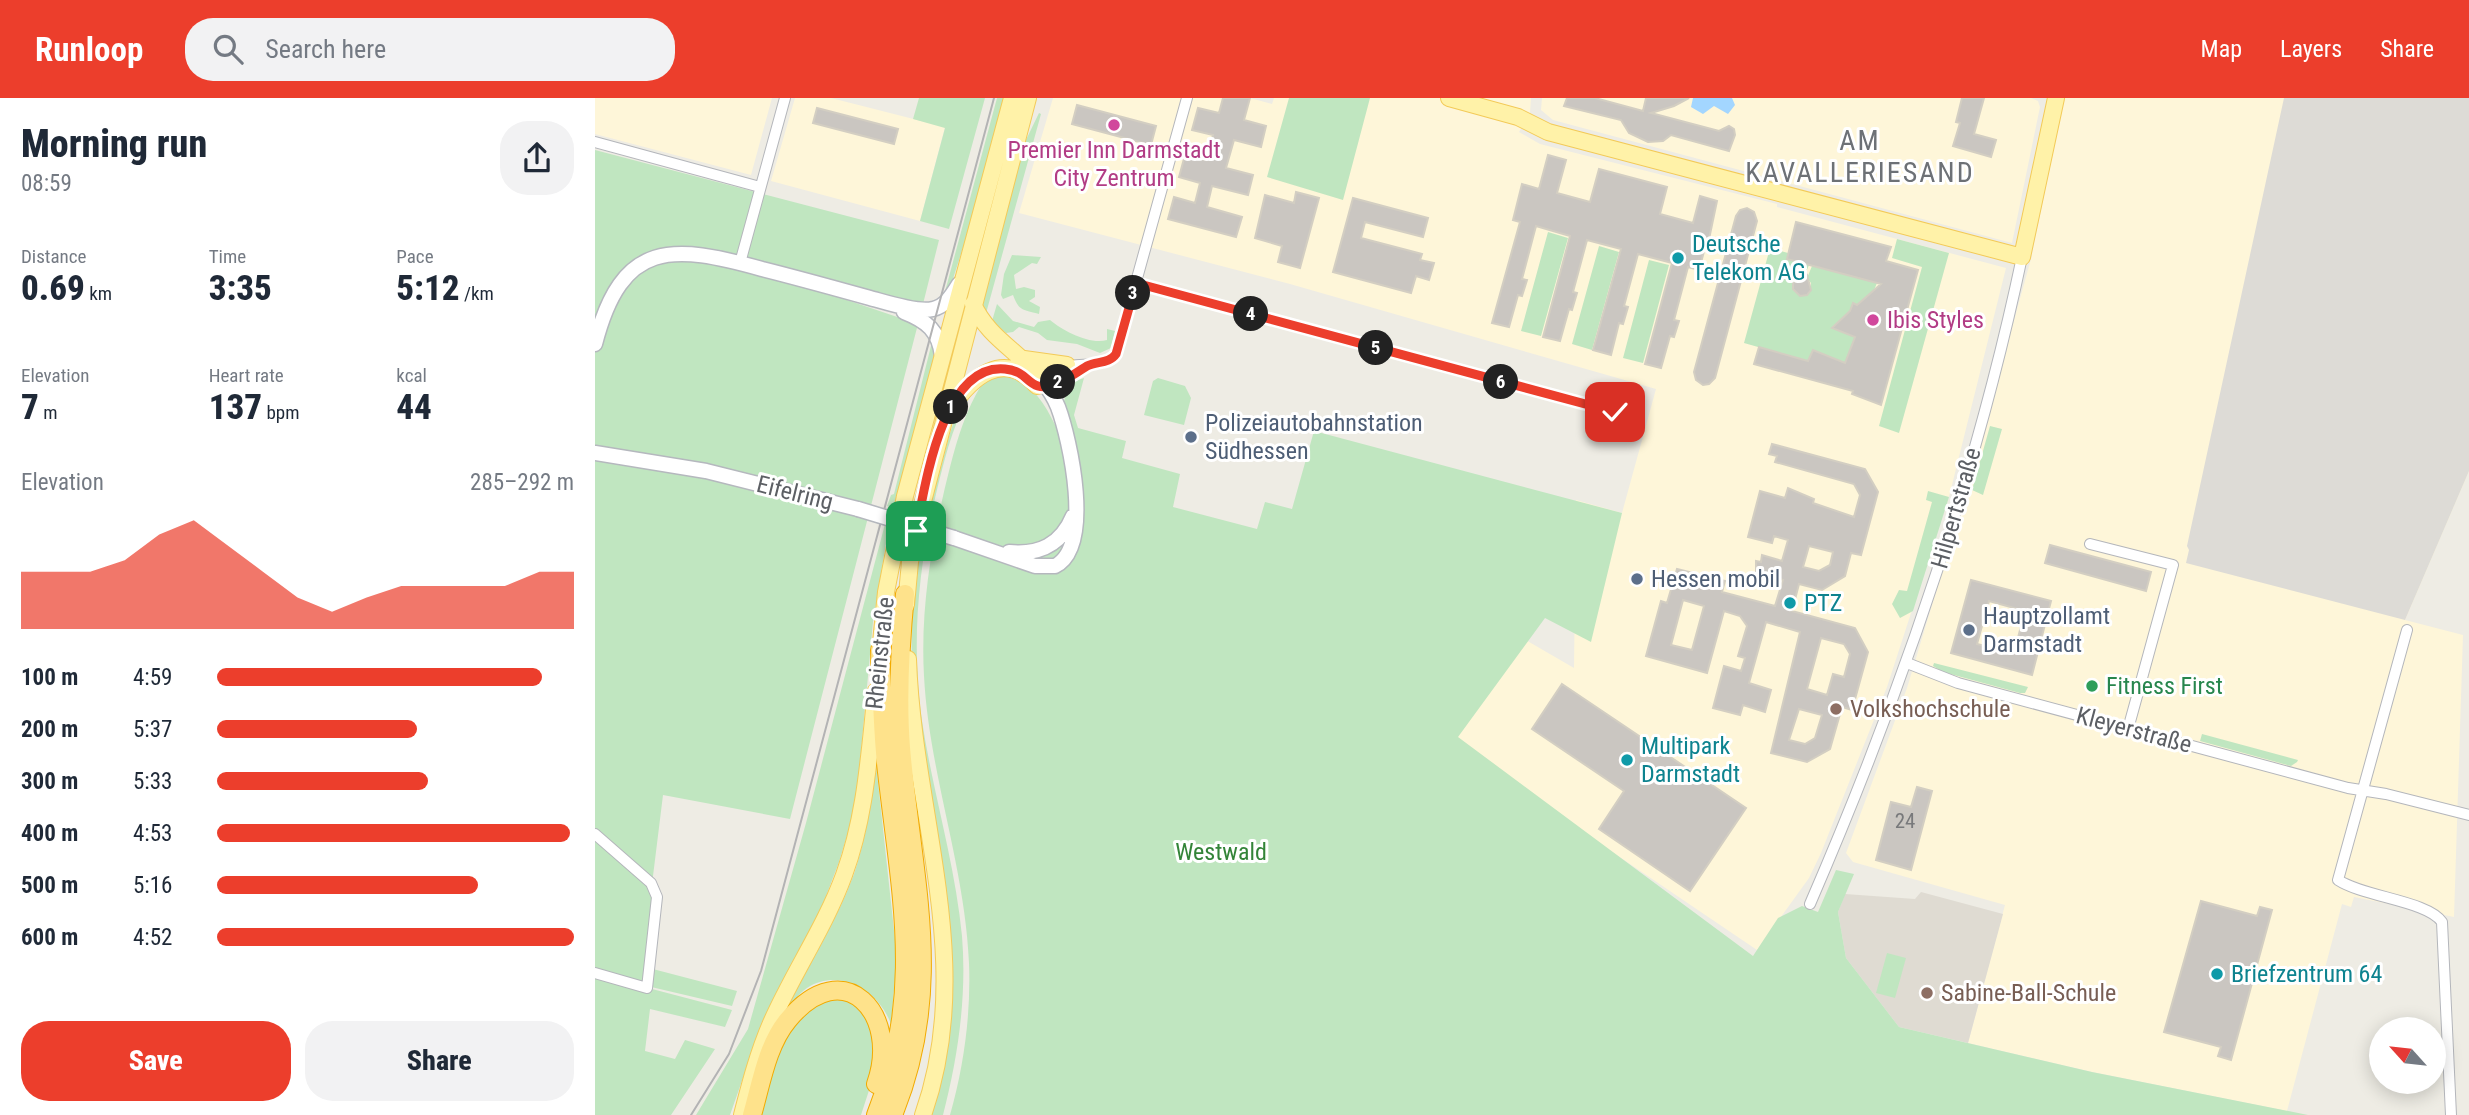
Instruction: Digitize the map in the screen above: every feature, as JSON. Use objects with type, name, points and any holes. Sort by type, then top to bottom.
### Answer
[{"type":"highway","points":[[893,1115],[911,1062],[923,982],[921,904],[899,714],[899,650],[905,594]]},
{"type":"highway","points":[[876,1115],[895,1060],[907,972],[902,893],[887,772],[880,650]]},
{"type":"highway","points":[[752,1115],[771,1050],[786,1022],[809,999],[834,991],[855,995],[867,1004],[876,1015],[880,1028],[883,1041],[878,1079],[865,1115]]},
{"type":"main road","name":"Rheinstraße","points":[[742,1115],[759,1053],[772,1021],[828,916],[855,842],[869,772],[880,650],[894,546],[1012,98]]},
{"type":"main road","name":"Rheinstraße","points":[[923,1115],[943,1036],[946,977],[941,911],[914,748],[905,594],[918,522],[943,419],[1028,98]]},
{"type":"main road","points":[[1449,98],[1518,117],[1548,132],[2022,257]]},
{"type":"main road","name":"Hilpertstraße","points":[[2022,257],[2056,98]]},
{"type":"main road","points":[[595,344],[609,301],[628,274],[657,257],[682,252],[740,263],[877,300],[932,309],[951,298],[964,277]]},
{"type":"main road","points":[[877,300],[928,324],[940,342],[942,360]]},
{"type":"main road","points":[[973,304],[988,331],[1023,359],[1042,383]]},
{"type":"main road","points":[[1023,359],[1069,370]]},
{"type":"main road","points":[[943,419],[967,385],[986,371],[1015,371],[1042,383]]},
{"type":"main road","name":"Eifelring","points":[[599,450],[706,471],[858,509],[991,549],[1031,553],[1052,545],[1068,526],[1076,504],[1067,440],[1057,405],[1042,383]]},
{"type":"main road","name":"Eifelring","points":[[1042,383],[1067,440]]},
{"type":"street","points":[[740,263],[785,98]]},
{"type":"street","points":[[1042,383],[1050,372],[1110,360],[1116,354],[1187,98]]},
{"type":"street","points":[[595,142],[760,187]]},
{"type":"street","name":"Hilpertstraße","points":[[1810,904],[1907,663],[1964,482],[2022,257]]},
{"type":"street","points":[[1136,283],[1632,417]]},
{"type":"street","points":[[1057,405],[1069,370]]},
{"type":"street","points":[[2090,544],[2173,565],[2128,729]]},
{"type":"street","points":[[2407,630],[2338,880],[2358,891],[2427,910],[2442,922],[2451,1115]]},
{"type":"street","name":"Kleyerstraße","points":[[1907,663],[1952,681],[2128,729],[2469,815]]},
{"type":"street","points":[[595,834],[651,883],[657,897],[647,988],[595,973]]},
{"type":"shaded area","points":[[595,98],[772,98],[751,175],[595,134]]},
{"type":"shaded area","points":[[795,98],[831,98],[945,127],[920,221],[771,181]]},
{"type":"shaded area","points":[[1053,98],[1223,98],[1219,113],[1198,108],[1192,130],[1213,135],[1206,160],[1185,155],[1200,183],[1195,203],[1174,197],[1168,219],[1236,237],[1241,217],[1207,207],[1212,186],[1248,195],[1253,175],[1226,168],[1234,140],[1261,146],[1266,126],[1244,120],[1250,98],[1272,104],[1274,98],[1531,98],[1530,113],[1519,132],[1540,144],[1777,204],[1777,207],[2006,268],[1950,493],[1887,687],[1809,878],[1757,950],[1441,736],[1510,631],[1574,668],[1576,500],[1622,513],[1656,389],[1290,284],[1019,213]]},
{"type":"shaded area","points":[[1542,98],[2031,98],[2038,101],[2040,107],[2012,243],[1553,120],[1541,110]]},
{"type":"shaded area","points":[[2064,98],[2469,98],[2469,471],[2405,620],[2463,635],[2454,917],[2354,897],[2351,907],[2342,904],[2287,1111],[2092,1072],[1968,1043],[2005,905],[1853,862],[1846,853],[1907,688],[1970,479],[2031,259]]},
{"type":"shaded area","points":[[2284,98],[2469,98],[2469,471],[2405,620],[2186,563],[2189,550],[2187,546]]},
{"type":"shaded area","name":"Sabine-Ball-Schule","points":[[1921,892],[2003,914],[1968,1043],[1899,1027],[1846,958],[1838,912],[1845,894],[1915,899]]},
{"type":"green space","points":[[919,98],[985,98],[949,229],[920,221],[945,128],[913,119]]},
{"type":"green space","points":[[997,98],[1005,98],[970,226],[950,288],[943,299]]},
{"type":"green space","points":[[1289,98],[1370,98],[1343,200],[1267,177]]},
{"type":"green space","points":[[1039,113],[1041,114],[985,317],[982,302],[1024,144]]},
{"type":"green space","points":[[595,150],[939,240],[923,304],[845,284],[841,298],[918,324],[790,819],[663,795],[653,876],[649,968],[737,991],[732,1006],[647,986],[595,969]]},
{"type":"green space","points":[[1548,232],[1568,238],[1541,336],[1521,331]]},
{"type":"green space","points":[[1897,239],[1949,253],[1899,433],[1879,426],[1922,267],[1892,258]]},
{"type":"green space","points":[[1599,246],[1619,252],[1592,350],[1572,344]]},
{"type":"green space","points":[[1770,248],[1788,253],[1787,259],[1809,265],[1804,277],[1793,283],[1793,290],[1800,296],[1807,295],[1811,290],[1811,283],[1807,278],[1812,266],[1877,283],[1865,312],[1862,301],[1857,305],[1853,303],[1850,311],[1832,327],[1856,334],[1845,363],[1813,350],[1808,361],[1744,343]]},
{"type":"green space","points":[[1012,255],[1041,257],[1037,264],[1032,263],[1014,275],[1016,289],[1024,287],[1035,290],[1035,297],[1029,301],[1040,307],[1039,314],[1022,309],[1013,295],[1003,299],[1001,295],[1004,274]]},
{"type":"green space","points":[[1649,260],[1669,265],[1643,363],[1623,358]]},
{"type":"green space","points":[[997,304],[1013,321],[1034,327],[1038,322],[1050,320],[1069,332],[1093,341],[1107,340],[1107,329],[1115,331],[1111,348],[1100,353],[1077,344],[1047,340],[1038,333],[1019,327],[1006,333],[992,321]]},
{"type":"green space","points":[[933,338],[934,361],[894,508],[887,506],[894,494]]},
{"type":"green space","name":"Westwald","points":[[1001,375],[1023,384],[1039,397],[1061,437],[1066,394],[1076,381],[1084,378],[1074,415],[1078,428],[1126,441],[1122,458],[1180,474],[1173,507],[1257,529],[1265,502],[1292,509],[1314,431],[1622,513],[1591,642],[1545,618],[1458,737],[1753,956],[1778,918],[1802,906],[1818,912],[1836,870],[1854,874],[1838,912],[1846,958],[1899,1027],[2092,1072],[2308,1115],[950,1115],[965,1040],[969,963],[961,891],[927,712],[924,623],[933,544],[959,434],[982,384]]},
{"type":"green space","points":[[1158,378],[1185,386],[1191,398],[1184,425],[1144,415],[1153,381]]},
{"type":"green space","points":[[974,390],[955,427],[943,467],[925,550],[918,607],[917,664],[922,721],[959,909],[963,959],[962,1004],[953,1071],[943,1115],[931,1115],[949,1037],[951,961],[944,885],[917,715],[912,660],[913,613],[922,540],[948,439],[956,417]]},
{"type":"green space","points":[[1990,426],[2002,429],[1983,495],[1972,490]]},
{"type":"green space","points":[[1928,491],[1949,497],[1913,611],[1900,618],[1892,604],[1899,590],[1907,591],[1932,502],[1926,500]]},
{"type":"green space","points":[[885,524],[889,525],[873,622],[856,806],[839,862],[820,912],[764,1018],[730,1115],[696,1115],[748,1029]]},
{"type":"green space","points":[[1934,663],[2028,687],[2025,693],[2020,693],[1943,672],[1933,666]]},
{"type":"green space","points":[[2202,734],[2298,760],[2291,766],[2200,741]]},
{"type":"green space","points":[[876,764],[897,958],[891,1024],[877,1001],[857,986],[845,981],[820,982],[807,988],[785,1013],[854,874],[868,819]]},
{"type":"green space","points":[[1887,953],[1906,958],[1895,998],[1876,993]]},
{"type":"green space","points":[[595,974],[732,1010],[725,1027],[650,1009],[645,1051],[675,1059],[685,1040],[715,1049],[671,1115],[595,1115]]},
{"type":"green space","points":[[833,996],[853,1000],[876,1033],[875,1072],[861,1115],[758,1115],[775,1054],[790,1024],[812,1003]]},
{"type":"water","points":[[1693,98],[1732,98],[1735,105],[1728,114],[1714,106],[1703,114],[1691,107]]},
{"type":"building","points":[[1223,98],[1250,98],[1244,120],[1266,126],[1261,147],[1234,140],[1226,168],[1253,175],[1248,195],[1212,186],[1207,207],[1242,217],[1236,237],[1168,219],[1174,197],[1195,203],[1200,183],[1179,177],[1185,155],[1206,160],[1213,135],[1192,130],[1198,108],[1219,113]]},
{"type":"building","points":[[1567,98],[1595,98],[1643,111],[1646,98],[1689,98],[1651,113],[1719,131],[1729,126],[1734,129],[1735,135],[1729,151],[1671,135],[1663,141],[1648,142],[1629,133],[1621,120],[1564,106]]},
{"type":"building","points":[[1962,98],[1984,98],[1974,134],[1996,140],[1991,157],[1953,146],[1960,123],[1956,122]]},
{"type":"building","name":"Premier Inn Darmstadt City Zentrum","points":[[1077,105],[1156,126],[1151,145],[1072,124]]},
{"type":"building","points":[[817,108],[898,129],[894,144],[813,123]]},
{"type":"building","name":"Deutsche Telekom AG","points":[[1548,155],[1566,160],[1557,193],[1590,202],[1599,169],[1667,187],[1660,214],[1693,223],[1700,196],[1717,201],[1708,244],[1699,270],[1688,267],[1674,320],[1679,321],[1674,337],[1670,336],[1661,368],[1645,364],[1672,263],[1638,254],[1624,306],[1628,307],[1623,324],[1619,323],[1611,355],[1593,350],[1621,249],[1587,240],[1573,292],[1577,293],[1572,310],[1569,309],[1560,341],[1543,337],[1570,236],[1536,226],[1522,279],[1527,280],[1522,296],[1518,295],[1509,327],[1492,323],[1520,222],[1513,220],[1522,184],[1539,189]]},
{"type":"building","points":[[1296,192],[1319,198],[1300,268],[1278,262],[1282,246],[1255,238],[1265,195],[1294,203]]},
{"type":"building","points":[[1353,198],[1428,218],[1423,237],[1365,222],[1361,238],[1422,254],[1420,260],[1434,263],[1429,280],[1416,276],[1411,293],[1333,272]]},
{"type":"building","points":[[1747,208],[1754,212],[1757,221],[1715,378],[1709,384],[1703,385],[1696,380],[1694,372],[1736,216],[1740,210]]},
{"type":"building","name":"Ibis Styles","points":[[1796,222],[1891,247],[1886,261],[1918,270],[1881,405],[1852,394],[1853,391],[1754,364],[1759,347],[1808,361],[1813,350],[1845,363],[1855,337],[1832,328],[1850,311],[1853,303],[1857,305],[1881,284],[1787,259]]},
{"type":"building","points":[[1807,275],[1811,290],[1807,295],[1800,296],[1793,289],[1793,283]]},
{"type":"building","points":[[1772,444],[1865,469],[1878,492],[1861,555],[1851,553],[1845,576],[1822,590],[1799,584],[1792,611],[1855,628],[1868,652],[1852,710],[1842,707],[1830,749],[1807,762],[1771,753],[1800,632],[1766,622],[1749,683],[1771,690],[1765,712],[1743,705],[1740,715],[1713,708],[1724,666],[1741,671],[1745,658],[1738,656],[1747,626],[1740,616],[1724,611],[1707,673],[1646,656],[1661,601],[1667,603],[1677,569],[1725,581],[1722,592],[1775,606],[1783,580],[1756,572],[1756,561],[1761,562],[1762,555],[1782,561],[1788,540],[1774,536],[1772,543],[1748,537],[1760,491],[1785,498],[1788,488],[1814,499],[1813,503],[1854,517],[1860,495],[1854,484],[1775,462],[1777,456],[1769,454]],"holes":[[[1809,546],[1833,552],[1830,565],[1819,571],[1803,567]],[[1683,600],[1704,606],[1692,650],[1671,645]],[[1821,638],[1844,644],[1850,654],[1844,677],[1833,674],[1827,695],[1807,689]],[[1799,709],[1822,715],[1815,738],[1805,744],[1789,740]]]},
{"type":"building","points":[[2050,545],[2151,572],[2146,591],[2045,563]]},
{"type":"building","name":"Hauptzollamt Darmstadt","points":[[1971,580],[2051,601],[2032,675],[1951,653]],"holes":[[[1989,601],[2025,611],[2014,653],[1977,644]]]},
{"type":"building","name":"Multipark Darmstadt","points":[[1562,684],[1746,808],[1690,891],[1599,829],[1624,791],[1532,729]]},
{"type":"building","points":[[1917,787],[1932,791],[1911,870],[1876,860],[1891,802],[1911,807]]},
{"type":"building","name":"Briefzentrum 64","points":[[2201,901],[2257,916],[2260,907],[2272,910],[2231,1060],[2218,1056],[2221,1047],[2164,1032]]},
{"type":"tram line","points":[[691,1115],[729,1054],[761,971],[994,98]]},
{"type":"place","name":"Premier Inn Darmstadt City Zentrum","points":[[1114,125]]},
{"type":"place","name":"Deutsche Telekom AG","points":[[1678,258]]},
{"type":"place","name":"Ibis Styles","points":[[1873,320]]},
{"type":"place","name":"Polizeiautobahnstation Südhessen","points":[[1191,437]]},
{"type":"place","name":"Hessen mobil","points":[[1637,579]]},
{"type":"place","name":"PTZ","points":[[1790,603]]},
{"type":"place","name":"Hauptzollamt Darmstadt","points":[[1969,630]]},
{"type":"place","name":"Fitness First","points":[[2092,686]]},
{"type":"place","name":"Volkshochschule","points":[[1836,709]]},
{"type":"place","name":"Multipark Darmstadt","points":[[1627,760]]},
{"type":"place","name":"Briefzentrum 64","points":[[2217,974]]},
{"type":"place","name":"Sabine-Ball-Schule","points":[[1927,993]]},
{"type":"district","name":"AM KAVALLERIESAND","points":[[1860,156]]},
{"type":"route","points":[[916,531],[943,419],[967,385],[986,371],[1003,369],[1020,373],[1037,386],[1046,386],[1092,364],[1110,360],[1116,354],[1136,283],[1615,412]]}]
